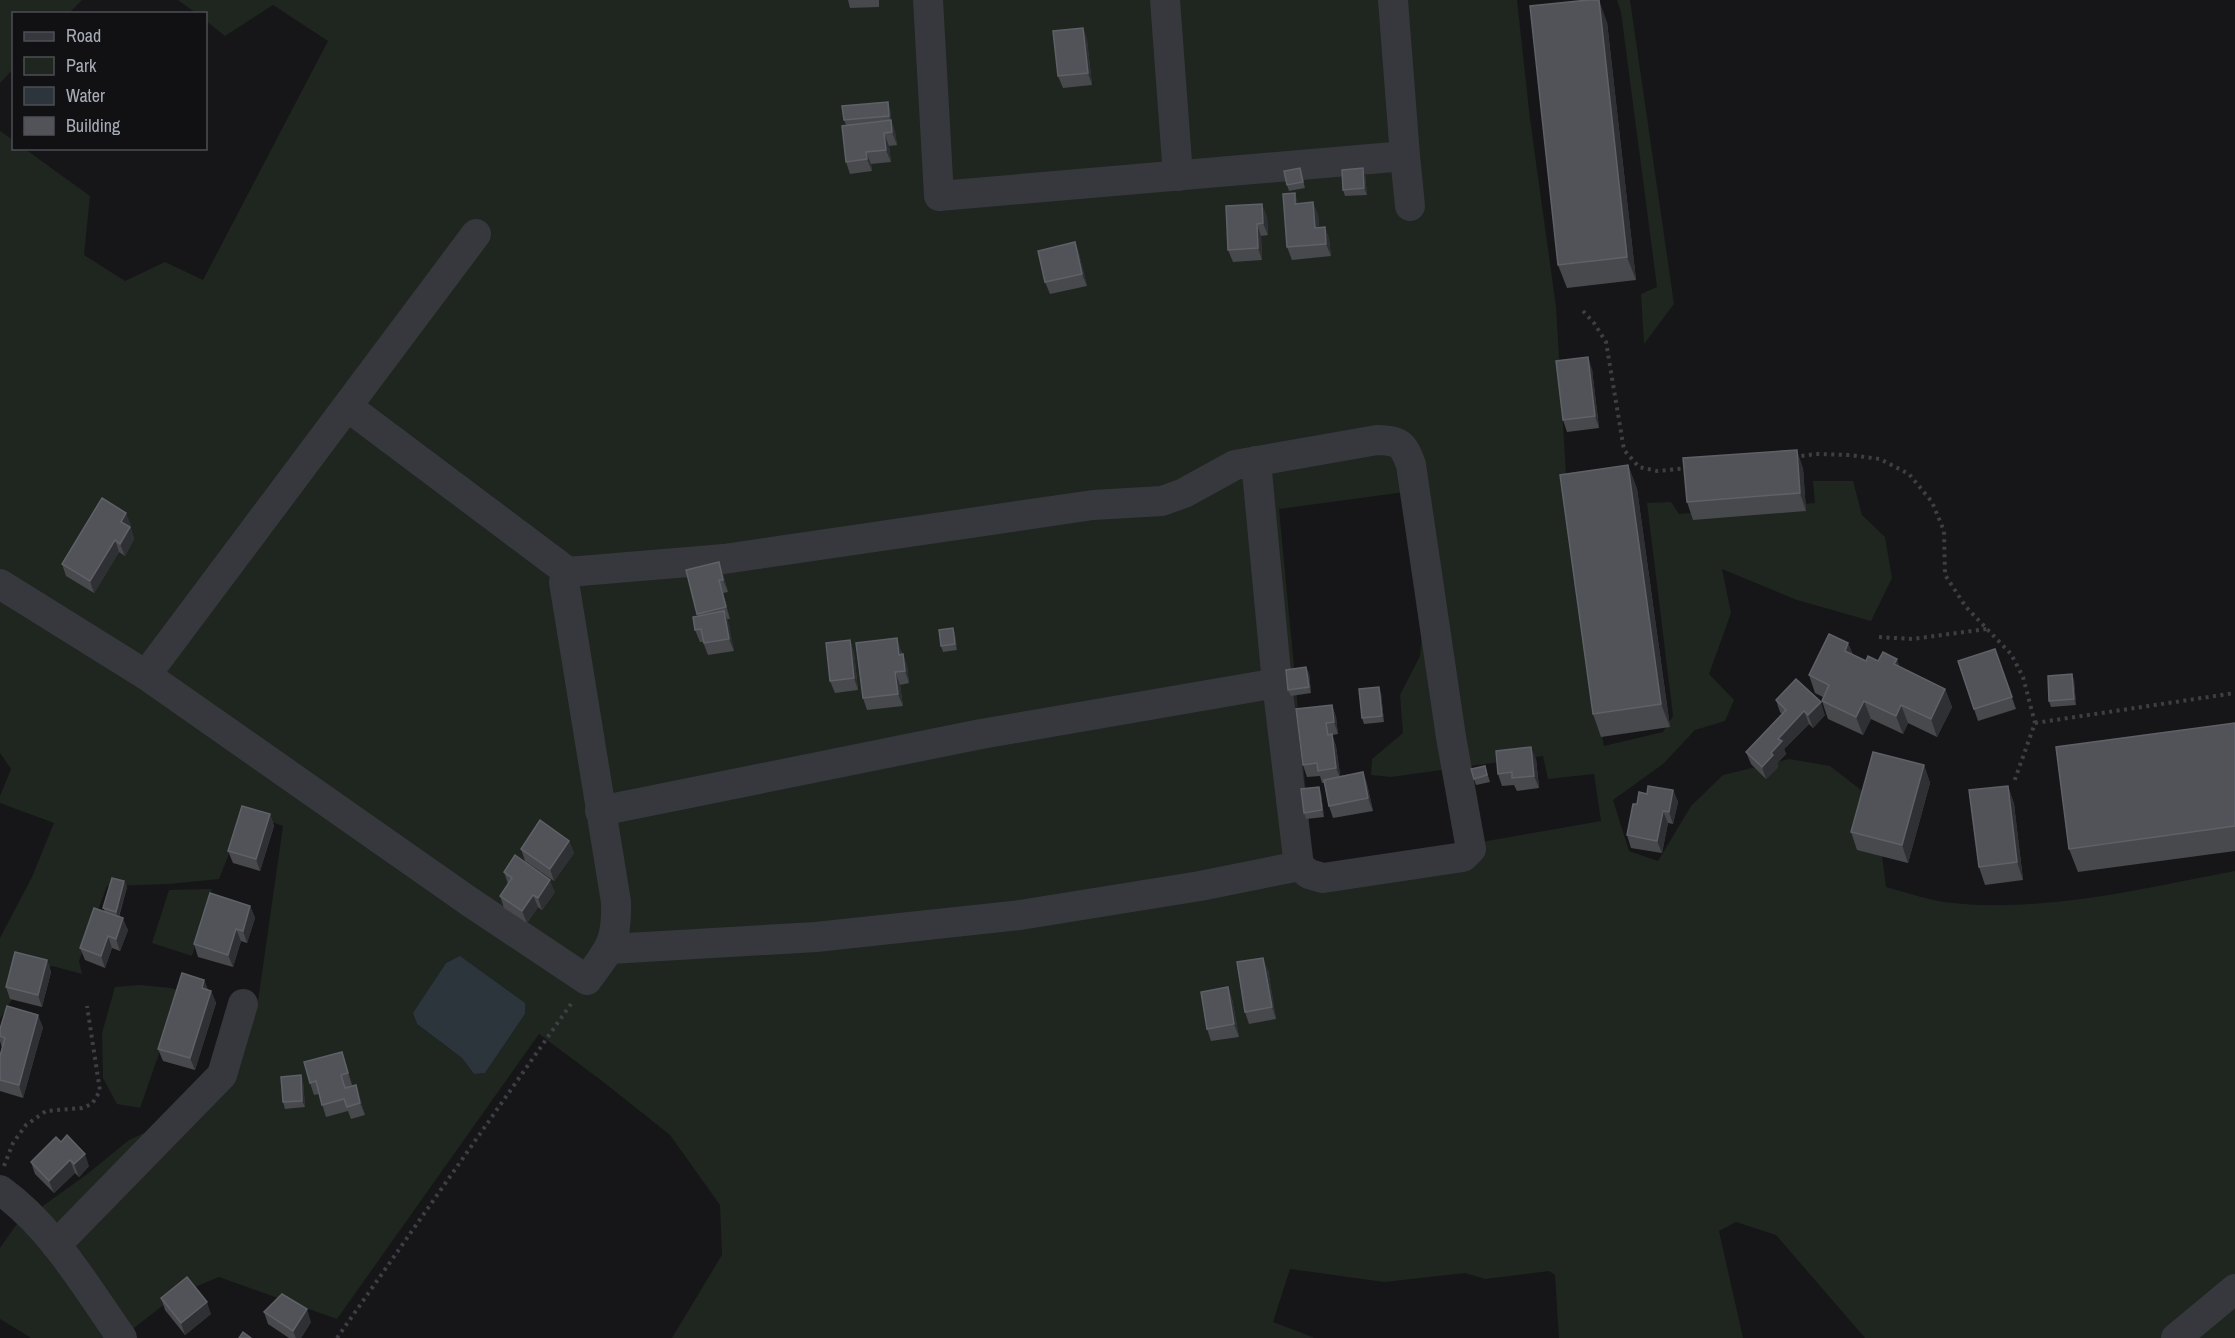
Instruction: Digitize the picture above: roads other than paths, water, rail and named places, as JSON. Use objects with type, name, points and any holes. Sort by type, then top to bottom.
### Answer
[{"type":"street","points":[[928,0],[939,196],[1405,156]]},
{"type":"street","points":[[1165,0],[1178,176]]},
{"type":"street","points":[[1394,0],[1410,206]]},
{"type":"street","points":[[146,675],[476,234]]},
{"type":"street","points":[[348,406],[568,572],[724,559],[1093,505],[1162,501],[1184,493],[1235,465],[1256,460],[1377,440],[1396,441],[1405,449],[1411,465],[1470,849],[1463,857],[1323,878],[1309,874],[1299,866],[1277,683],[1256,460]]},
{"type":"street","points":[[0,584],[146,675],[470,902],[587,980],[610,949],[617,929],[616,902],[564,582],[568,572]]},
{"type":"street","points":[[600,811],[981,734],[1277,683]]},
{"type":"street","points":[[610,949],[816,937],[1020,915],[1200,886],[1299,866]]},
{"type":"street","points":[[56,1245],[222,1075],[243,1004]]},
{"type":"street","points":[[0,1190],[33,1217],[56,1245],[122,1338]]},
{"type":"street","points":[[2176,1338],[2235,1289]]},
{"type":"water","points":[[460,956],[525,1003],[525,1014],[485,1073],[474,1074],[462,1058],[417,1024],[413,1013],[446,963]]}]
